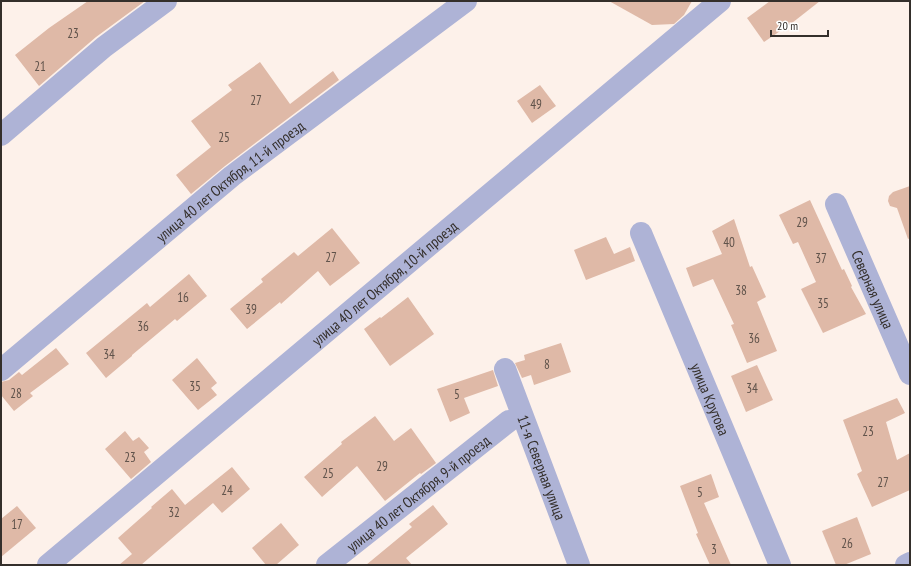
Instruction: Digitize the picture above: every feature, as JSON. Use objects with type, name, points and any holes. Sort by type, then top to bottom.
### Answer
[{"type":"street","points":[[1,135],[104,47],[166,1]]},
{"type":"street","name":"улица 40 лет Октября, 11-й проезд","points":[[1,370],[232,176],[466,1]]},
{"type":"street","name":"улица 40 лет Октября, 10-й проезд","points":[[48,565],[720,1]]},
{"type":"street","name":"Северная улица","points":[[836,204],[910,374]]},
{"type":"street","name":"улица Крутова","points":[[640,233],[780,565]]},
{"type":"street","name":"11-я Северная улица","points":[[506,369],[579,565]]},
{"type":"street","name":"улица 40 лет Октября, 9-й проезд","points":[[327,565],[509,421]]},
{"type":"street","points":[[906,565],[910,563]]},
{"type":"building","points":[[88,1],[145,1],[96,37],[39,86],[15,55],[49,28]]},
{"type":"building","points":[[609,1],[692,1],[684,15],[674,24],[652,25]]},
{"type":"building","points":[[770,1],[820,1],[792,23],[764,42],[747,18]]},
{"type":"building","points":[[260,62],[290,104],[333,71],[339,80],[225,166],[191,194],[176,175],[211,147],[191,121],[232,90],[228,85]]},
{"type":"building","points":[[540,85],[556,106],[532,123],[517,101]]},
{"type":"building","points":[[910,186],[910,238],[908,239],[897,208],[890,206],[888,201],[889,196],[893,192]]},
{"type":"building","points":[[810,200],[842,270],[844,269],[852,286],[851,287],[866,314],[823,333],[801,289],[816,282],[798,242],[793,244],[779,215]]},
{"type":"building","points":[[734,219],[750,267],[752,266],[766,297],[757,302],[777,351],[747,363],[731,325],[734,324],[713,279],[693,287],[686,268],[722,254],[712,231]]},
{"type":"building","points":[[332,228],[360,263],[330,286],[318,271],[281,304],[280,302],[247,329],[230,309],[263,282],[261,279],[294,252],[298,256]]},
{"type":"building","points":[[606,237],[614,254],[630,247],[635,261],[586,280],[574,250]]},
{"type":"building","points":[[189,274],[207,296],[177,321],[175,319],[106,378],[86,353],[147,303],[150,307]]},
{"type":"building","points":[[408,297],[434,334],[390,366],[364,329]]},
{"type":"building","points":[[561,343],[571,372],[534,385],[531,375],[522,378],[515,363],[525,360],[524,355]]},
{"type":"building","points":[[56,348],[69,364],[30,393],[33,396],[14,411],[1,395],[1,382],[9,380],[19,372],[22,375]]},
{"type":"building","points":[[197,358],[217,383],[211,388],[217,395],[198,410],[172,380]]},
{"type":"building","points":[[757,365],[773,400],[746,412],[731,376]]},
{"type":"building","points":[[493,370],[498,386],[464,398],[470,413],[450,422],[437,389]]},
{"type":"building","points":[[897,398],[905,413],[886,422],[897,460],[910,453],[910,490],[872,507],[857,474],[862,471],[843,420]]},
{"type":"building","points":[[375,416],[394,441],[411,428],[436,463],[421,474],[420,473],[385,501],[357,466],[322,497],[304,477],[342,444],[341,442]]},
{"type":"building","points":[[125,431],[133,441],[139,437],[149,448],[144,452],[151,462],[131,479],[105,449]]},
{"type":"building","points":[[232,467],[250,489],[222,513],[213,503],[141,565],[119,565],[132,554],[118,538],[152,508],[151,507],[172,489],[185,505]]},
{"type":"building","points":[[711,474],[719,497],[704,503],[731,565],[710,565],[696,534],[698,533],[680,486]]},
{"type":"building","points":[[433,505],[448,524],[406,558],[412,565],[366,565],[412,527],[409,524]]},
{"type":"building","points":[[17,506],[36,528],[1,557],[1,519]]},
{"type":"building","points":[[857,517],[871,554],[844,565],[836,565],[822,531]]},
{"type":"building","points":[[281,523],[299,545],[276,565],[266,565],[252,548]]}]
